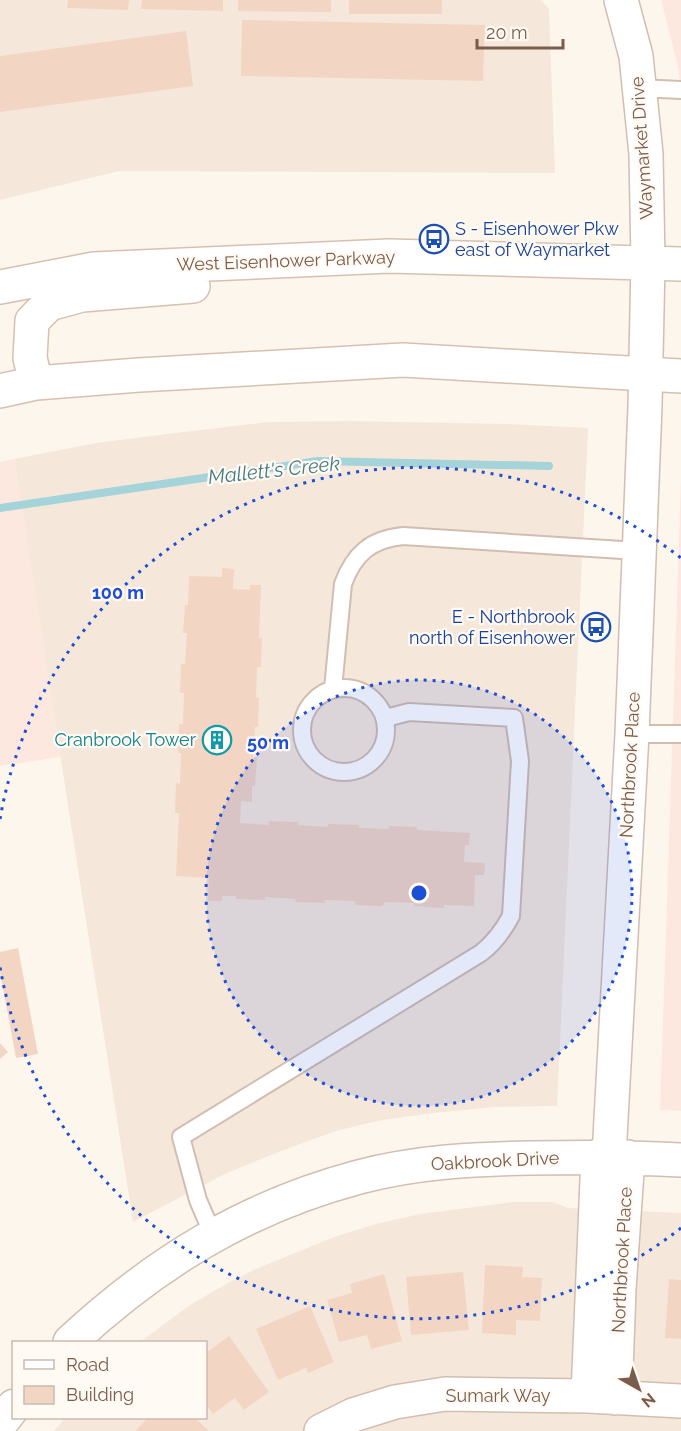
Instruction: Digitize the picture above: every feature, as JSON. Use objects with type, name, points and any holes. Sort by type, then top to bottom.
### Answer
[{"type":"street","name":"Waymarket Drive","points":[[621,0],[636,56],[646,154],[648,262],[644,374]]},
{"type":"street","name":"West Eisenhower Parkway","points":[[0,287],[94,269],[389,256],[681,264]]},
{"type":"street","points":[[36,383],[30,358],[32,321],[49,304],[82,295],[335,275],[389,256]]},
{"type":"street","points":[[0,391],[36,383],[139,375],[403,360],[681,376]]},
{"type":"street","name":"Northbrook Place","points":[[602,1397],[632,734],[645,406],[644,374]]},
{"type":"street","name":"Oakbrook Drive","points":[[71,1341],[166,1263],[213,1235],[282,1202],[359,1177],[420,1165],[476,1159],[612,1157],[681,1160]]},
{"type":"street","name":"Sumark Way","points":[[321,1431],[353,1415],[394,1402],[445,1394],[681,1401]]},
{"type":"street","points":[[0,1424],[12,1409]]},
{"type":"lane","points":[[639,88],[680,87]]},
{"type":"lane","points":[[333,688],[343,584],[348,569],[371,545],[386,537],[402,536],[638,551]]},
{"type":"lane","points":[[350,687],[366,693],[378,703],[386,718],[387,735],[382,751],[371,764],[356,771],[339,772],[323,768],[311,756],[303,741],[302,725],[307,709],[318,696],[333,688],[350,687]]},
{"type":"lane","points":[[213,1235],[198,1200],[181,1137],[481,953],[494,943],[511,916],[520,761],[514,718],[409,712],[386,718]]},
{"type":"lane","points":[[632,734],[681,734]]},
{"type":"shaded area","points":[[0,0],[541,0],[549,9],[555,173],[119,171],[0,200]]},
{"type":"shaded area","points":[[661,0],[681,0],[681,88],[677,63]]},
{"type":"shaded area","points":[[349,421],[588,428],[557,1106],[495,1107],[434,1113],[382,1120],[336,1131],[225,1174],[133,1222],[14,459],[96,443],[269,422]]},
{"type":"shaded area","points":[[14,459],[61,757],[0,766],[0,462]]},
{"type":"shaded area","points":[[681,479],[681,1111],[660,1110]]},
{"type":"shaded area","points":[[514,1202],[553,1202],[568,1208],[681,1213],[681,1431],[54,1431],[64,1419],[207,1419],[207,1341],[141,1341],[190,1305],[256,1269],[334,1237],[420,1214]]},
{"type":"building","points":[[68,0],[129,0],[128,10],[67,8]]},
{"type":"building","points":[[142,0],[223,0],[223,11],[141,9]]},
{"type":"building","points":[[238,0],[331,0],[331,12],[238,11]]},
{"type":"building","points":[[349,0],[442,0],[442,14],[349,14]]},
{"type":"building","points":[[242,20],[485,25],[483,81],[241,76]]},
{"type":"building","points":[[186,31],[193,86],[0,112],[0,56]]},
{"type":"building","name":"Cranbrook Tower","points":[[222,568],[234,569],[233,589],[250,590],[250,585],[261,585],[259,638],[262,638],[261,667],[257,667],[258,727],[255,727],[253,757],[257,757],[255,786],[252,786],[252,802],[241,801],[240,823],[269,825],[269,821],[299,822],[298,825],[328,827],[328,824],[359,825],[359,828],[417,827],[417,830],[470,833],[469,845],[465,845],[464,862],[485,863],[484,875],[475,875],[474,906],[444,905],[444,908],[414,906],[414,903],[384,902],[383,906],[355,905],[355,901],[295,902],[296,899],[265,897],[265,900],[236,899],[236,896],[222,896],[222,901],[208,901],[209,878],[176,876],[179,813],[175,813],[176,783],[180,784],[179,724],[183,724],[184,693],[180,693],[181,664],[185,664],[187,633],[183,633],[185,605],[188,605],[189,576],[222,577]]},
{"type":"building","points":[[18,948],[38,1054],[16,1058],[0,972],[0,952]]},
{"type":"building","points":[[0,1043],[8,1052],[0,1059]]},
{"type":"building","points":[[485,1265],[523,1267],[522,1277],[542,1278],[540,1321],[516,1320],[516,1335],[482,1333]]},
{"type":"building","points":[[463,1272],[469,1330],[411,1335],[406,1277]]},
{"type":"building","points":[[384,1274],[402,1341],[371,1349],[367,1335],[339,1342],[327,1300],[352,1293],[350,1284]]},
{"type":"building","points":[[669,1279],[681,1280],[681,1339],[665,1338]]},
{"type":"building","points":[[310,1306],[334,1362],[308,1373],[306,1368],[278,1380],[256,1329]]},
{"type":"building","points":[[229,1336],[269,1392],[244,1410],[235,1398],[213,1414],[207,1405],[207,1352]]},
{"type":"building","points":[[147,1419],[196,1419],[209,1431],[135,1431]]},
{"type":"waterway","name":"Mallett's Creek","points":[[0,508],[318,461],[549,466]]},
{"type":"place","name":"S - Eisenhower Pkw east of Waymarket","points":[[434,239]]},
{"type":"place","name":"E - Northbrook north of Eisenhower","points":[[596,627]]},
{"type":"place","name":"Cranbrook Tower","points":[[217,740]]}]
